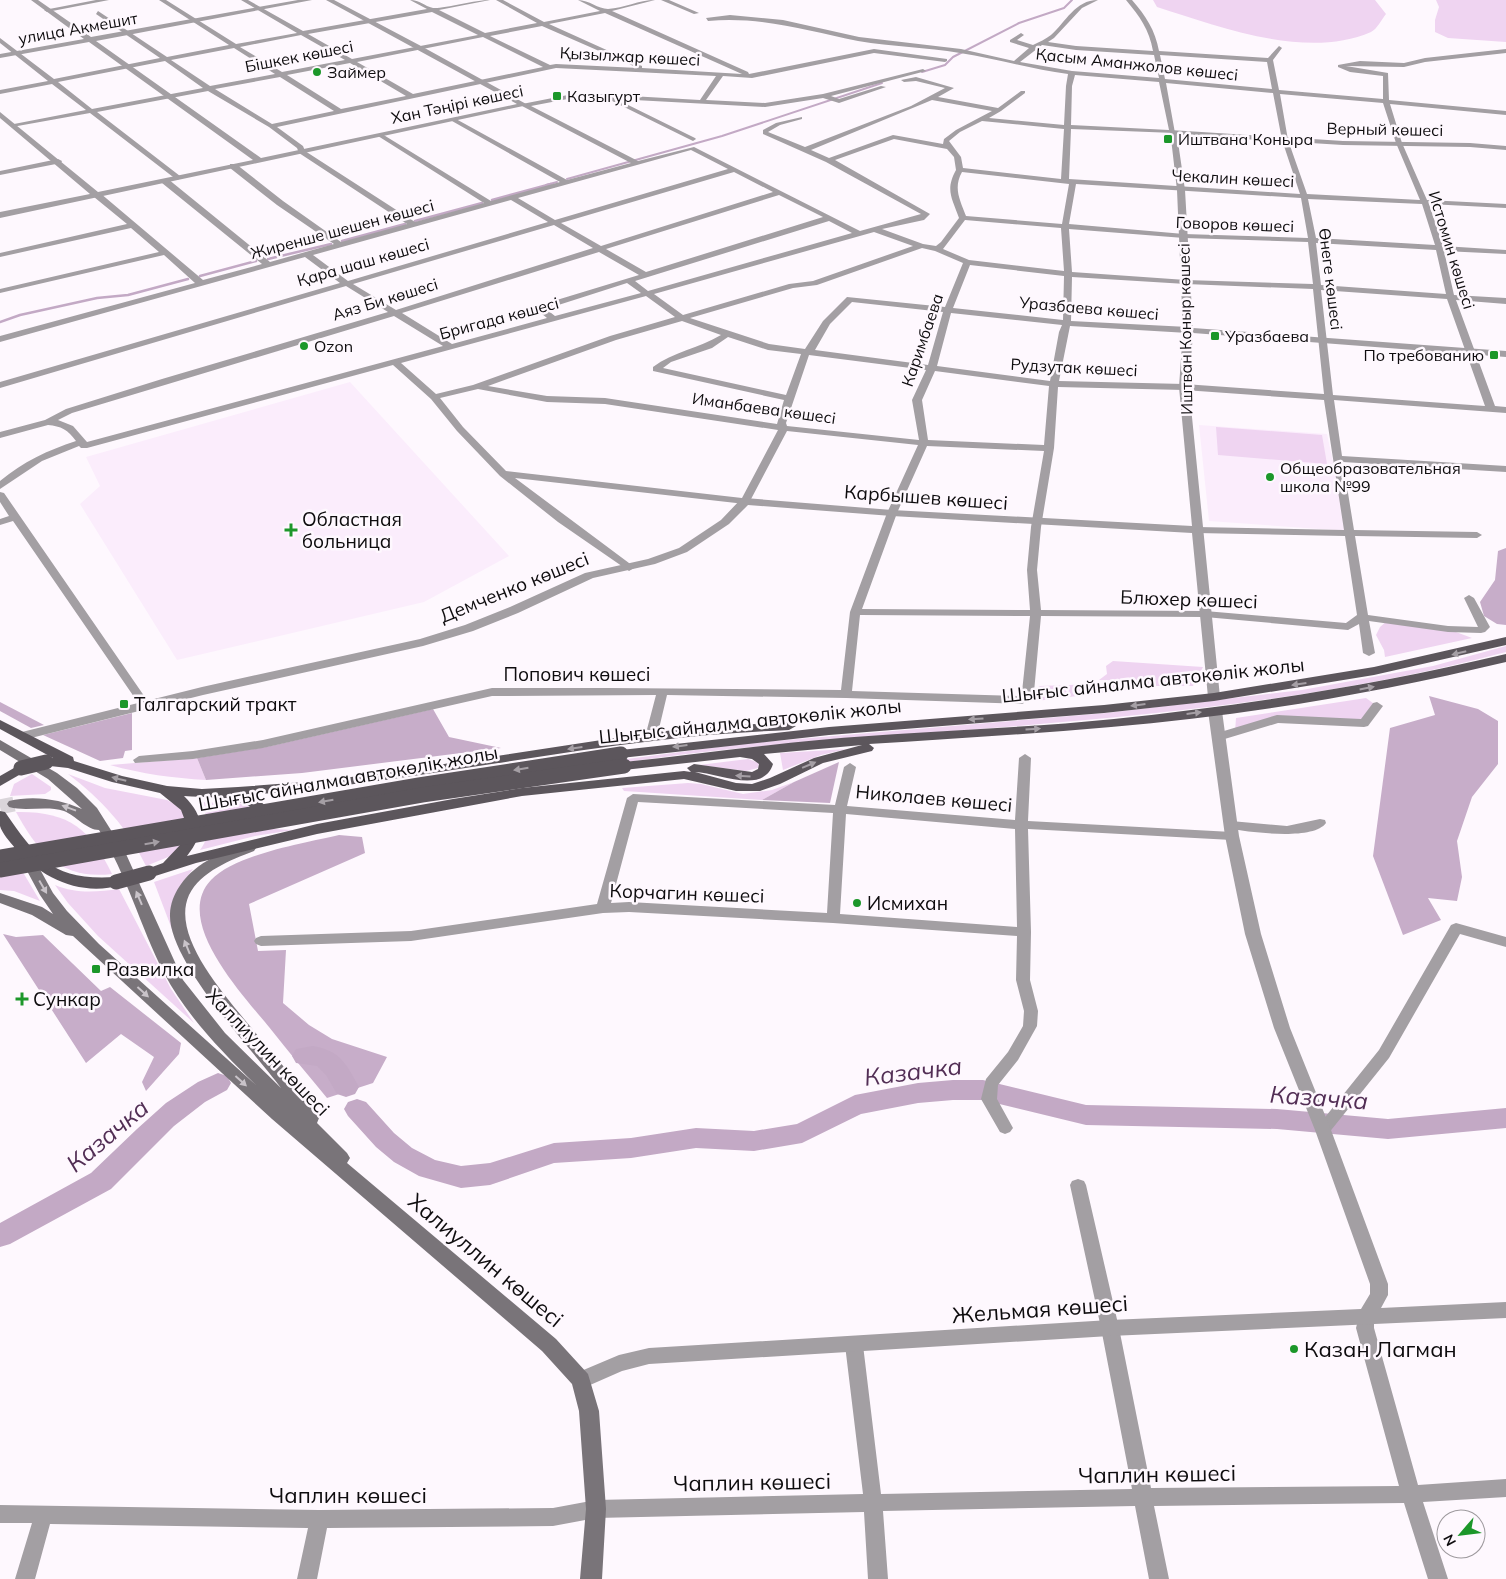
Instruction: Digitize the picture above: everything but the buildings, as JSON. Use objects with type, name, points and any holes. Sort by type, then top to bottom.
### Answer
[{"type":"main road","name":"Шығыс айналма автокөлік жолы","points":[[623,760],[885,726],[1104,709],[1214,697],[1374,671],[1506,641]]},
{"type":"main road","name":"Шығыс айналма автокөлік жолы","points":[[623,760],[716,755],[828,744],[1112,723],[1336,694],[1444,673],[1506,658]]},
{"type":"main road","points":[[0,724],[82,767],[105,776],[157,789],[244,797],[257,806],[274,823],[285,828],[449,798],[615,775],[698,768],[748,777],[761,773],[766,767],[762,759],[756,755],[716,755]]},
{"type":"main road","points":[[214,793],[322,784],[710,730],[885,726]]},
{"type":"main road","points":[[20,845],[43,867],[55,875],[70,881],[90,884],[116,882],[155,870],[317,829],[453,803],[522,792],[645,778],[692,776],[741,788],[756,788],[771,783],[812,763],[848,752],[967,734]]},
{"type":"main road","name":"Халлиулин көшесі","points":[[0,744],[47,772],[81,799],[103,825],[126,868],[167,964],[182,991],[233,1049],[334,1150],[398,1218]]},
{"type":"main road","points":[[0,857],[68,852],[422,795],[623,760]]},
{"type":"main road","points":[[0,782],[21,768],[46,762],[58,762],[82,767]]},
{"type":"main road","points":[[155,870],[184,852],[190,843],[194,827],[185,804],[157,789]]},
{"type":"main road","points":[[14,804],[52,804],[76,811],[96,826],[126,868]]},
{"type":"main road","points":[[0,815],[20,845],[47,895],[62,915],[94,948]]},
{"type":"main road","points":[[271,840],[234,853],[200,873],[182,894],[177,912],[178,921],[190,954],[206,984],[281,1076],[334,1150]]},
{"type":"main road","points":[[0,870],[68,852]]},
{"type":"main road","points":[[0,898],[37,911],[67,928],[94,948]]},
{"type":"main road","name":"Халиуллин көшесі","points":[[94,948],[398,1218],[549,1346],[581,1380],[589,1411],[596,1509],[591,1579]]},
{"type":"street","points":[[34,0],[260,161]]},
{"type":"street","points":[[47,10],[106,0]]},
{"type":"street","points":[[162,0],[339,111]]},
{"type":"street","points":[[244,0],[303,32],[410,95]]},
{"type":"street","name":"улица Акмешит","points":[[0,56],[309,0]]},
{"type":"street","points":[[329,0],[634,162]]},
{"type":"street","points":[[413,0],[548,67]]},
{"type":"street","points":[[0,92],[303,32],[487,0]]},
{"type":"street","points":[[499,0],[543,24],[647,70]]},
{"type":"street","points":[[581,0],[752,76]]},
{"type":"street","name":"Бішкек көшесі","points":[[14,126],[606,12],[649,0]]},
{"type":"street","points":[[664,0],[696,13]]},
{"type":"street","points":[[1014,63],[1034,47],[1052,37],[1080,7],[1095,0]]},
{"type":"street","name":"Иштван Коныр көшесі","points":[[1129,0],[1144,17],[1153,35],[1173,132],[1184,236],[1186,282],[1188,330],[1184,387],[1214,697]]},
{"type":"street","points":[[98,14],[208,88],[271,126],[301,148],[301,152],[414,225]]},
{"type":"street","name":"Қасым Аманжолов көшесі","points":[[708,19],[730,17],[783,22],[858,39],[962,51],[1072,74],[1162,80],[1278,93],[1506,113]]},
{"type":"street","points":[[1021,35],[1012,41],[1034,47]]},
{"type":"street","points":[[0,40],[177,178]]},
{"type":"street","points":[[1042,43],[1076,48],[1270,60],[1280,48]]},
{"type":"street","name":"Қызылжар көшесі","points":[[271,126],[548,67],[752,76],[878,50],[944,61],[962,51]]},
{"type":"street","name":"Истомин көшесі","points":[[1491,409],[1451,298],[1440,249],[1424,203],[1399,144],[1386,103],[1386,74],[1350,70],[1340,66],[1353,64],[1404,65],[1425,60],[1506,51]]},
{"type":"street","name":"Өнеге көшесі","points":[[1270,60],[1278,93],[1285,140],[1304,195],[1312,240],[1337,459],[1369,653]]},
{"type":"street","name":"Хан Тәңірі көшесі","points":[[0,215],[570,96],[604,96],[765,105],[828,97],[923,71]]},
{"type":"street","points":[[702,101],[721,74]]},
{"type":"street","points":[[1036,614],[1032,570],[1037,522],[1049,448],[1054,384],[1063,332],[1067,323],[1068,274],[1065,227],[1069,181],[1069,86],[1072,74]]},
{"type":"street","points":[[805,150],[913,107],[951,88],[916,79],[907,79],[839,101],[828,97]]},
{"type":"street","points":[[937,249],[944,244],[963,218],[955,197],[953,182],[960,170],[957,157],[946,140],[999,110],[1023,92]]},
{"type":"street","points":[[604,96],[694,139]]},
{"type":"street","points":[[932,98],[999,110]]},
{"type":"street","points":[[0,114],[201,283]]},
{"type":"street","points":[[800,118],[778,124],[765,131],[768,135],[829,160],[894,137],[950,148]]},
{"type":"street","points":[[981,119],[1068,127],[1173,132]]},
{"type":"street","points":[[454,120],[566,183]]},
{"type":"street","name":"Верный көшесі","points":[[1173,132],[1285,140],[1470,145],[1506,148]]},
{"type":"street","points":[[380,135],[491,204]]},
{"type":"street","name":"Жиренше шешен көшесі","points":[[0,339],[267,264],[491,204],[634,162],[692,148],[734,170]]},
{"type":"street","name":"Бригада көшесі","points":[[0,486],[37,459],[54,450],[451,347],[874,229],[921,218],[926,214],[829,160]]},
{"type":"street","points":[[0,173],[58,162]]},
{"type":"street","points":[[233,166],[280,203],[340,245]]},
{"type":"street","points":[[734,170],[861,234]]},
{"type":"street","name":"Қара шаш көшесі","points":[[0,385],[734,170]]},
{"type":"street","name":"Чекалин көшесі","points":[[960,170],[1180,190],[1506,206]]},
{"type":"street","points":[[165,181],[267,264]]},
{"type":"street","name":"Аяз Би көшесі","points":[[0,435],[48,422],[68,411],[394,313],[779,193]]},
{"type":"street","points":[[512,198],[646,275]]},
{"type":"street","points":[[554,319],[540,308],[829,218]]},
{"type":"street","name":"Говоров көшесі","points":[[963,218],[1184,236],[1312,240],[1506,252]]},
{"type":"street","points":[[0,254],[134,225]]},
{"type":"street","points":[[874,229],[921,246],[937,249],[966,262],[1068,274],[1186,282],[1318,287],[1506,301]]},
{"type":"street","points":[[434,397],[476,387],[613,338],[792,286],[814,283],[921,246]]},
{"type":"street","points":[[0,291],[164,253]]},
{"type":"street","points":[[306,254],[346,283],[451,347]]},
{"type":"street","name":"Каримбаева","points":[[924,442],[917,400],[931,370],[948,310],[966,262]]},
{"type":"street","name":"Рудзутак көшесі","points":[[628,280],[682,318],[768,347],[931,370],[1054,384],[1184,387],[1506,410]]},
{"type":"street","name":"Уразбаева көшесі","points":[[850,298],[1067,323],[1188,330],[1506,354]]},
{"type":"street","name":"Демченко көшесі","points":[[23,736],[145,705],[423,642],[469,628],[514,610],[589,575],[629,568],[684,550],[725,522],[745,501],[784,428],[781,423],[806,352],[811,350],[826,323],[850,298]]},
{"type":"street","points":[[728,334],[709,346],[668,360],[656,369],[790,399]]},
{"type":"street","points":[[395,362],[434,397],[460,429],[503,474],[562,520],[629,568]]},
{"type":"street","name":"Иманбаева көшесі","points":[[476,387],[546,399],[605,401],[784,428],[924,442],[1049,448]]},
{"type":"street","points":[[48,422],[60,422],[70,426],[83,444]]},
{"type":"street","points":[[846,694],[855,612],[892,513],[924,442]]},
{"type":"street","points":[[1337,459],[1506,469]]},
{"type":"street","name":"Карбышев көшесі","points":[[503,474],[745,501],[1037,522],[1197,530],[1477,534]]},
{"type":"street","points":[[0,495],[145,705]]},
{"type":"street","points":[[0,522],[15,517]]},
{"type":"street","points":[[1362,617],[1448,629],[1481,630],[1484,627],[1469,598]]},
{"type":"street","name":"Блюхер көшесі","points":[[855,612],[1205,614],[1348,627],[1362,617]]},
{"type":"street","name":"Попович көшесі","points":[[138,760],[193,755],[262,744],[492,692],[610,691],[846,694],[1022,700],[1028,692],[1036,614]]},
{"type":"street","points":[[651,738],[662,693]]},
{"type":"street","points":[[1218,737],[1277,719],[1364,722],[1377,706]]},
{"type":"street","points":[[1215,711],[1231,831],[1253,934],[1282,1028],[1323,1129],[1379,1284],[1379,1295],[1366,1317],[1365,1328],[1411,1494],[1438,1579]]},
{"type":"street","points":[[1005,1128],[990,1090],[1030,1026],[1031,1011],[1022,980],[1024,932],[1021,825],[1025,758]]},
{"type":"street","points":[[833,918],[840,809],[850,767]]},
{"type":"street","name":"Николаев көшесі","points":[[603,908],[632,798],[840,809],[1021,825],[1231,831],[1284,830],[1308,828],[1320,824]]},
{"type":"street","name":"Корчагин көшесі","points":[[261,941],[411,936],[603,908],[629,907],[833,918],[1024,932]]},
{"type":"street","points":[[1323,1129],[1384,1054],[1456,928],[1506,942]]},
{"type":"street","points":[[1078,1185],[1110,1328],[1159,1579]]},
{"type":"street","name":"Жельмая көшесі","points":[[581,1380],[619,1363],[649,1356],[1110,1328],[1506,1310]]},
{"type":"street","points":[[854,1345],[873,1503],[878,1579]]},
{"type":"street","name":"Чаплин көшесі","points":[[0,1514],[319,1519],[554,1517],[596,1509],[1143,1497],[1411,1494],[1506,1488]]},
{"type":"street","points":[[25,1579],[43,1516]]},
{"type":"street","points":[[307,1579],[319,1519]]},
{"type":"shaded area","points":[[1153,0],[1375,0],[1386,14],[1373,31],[1346,40],[1319,43],[1292,42],[1264,38],[1208,23],[1157,7]]},
{"type":"shaded area","points":[[1436,0],[1506,0],[1506,42],[1448,38],[1435,32],[1435,20],[1439,7]]},
{"type":"shaded area","name":"Областная больница","points":[[350,382],[509,556],[424,602],[177,660],[80,504],[100,486],[86,457]]},
{"type":"shaded area","name":"Общеобразовательная школа №99","points":[[1199,425],[1327,434],[1348,531],[1209,521]]},
{"type":"shaded area","points":[[1216,427],[1322,435],[1327,464],[1218,455]]},
{"type":"shaded area","points":[[1506,548],[1506,625],[1497,624],[1484,616],[1480,602],[1495,580],[1498,551]]},
{"type":"shaded area","points":[[1387,621],[1448,629],[1472,638],[1385,657],[1384,650],[1376,635],[1380,627]]},
{"type":"shaded area","points":[[1506,646],[1506,652],[1414,674],[1226,705],[1132,716],[726,750],[539,774],[536,771],[749,743],[1106,713],[1302,690],[1433,666]]},
{"type":"shaded area","points":[[1113,661],[1203,667],[1193,686],[1153,686],[1132,681],[1099,680],[1107,674],[1106,666]]},
{"type":"shaded area","points":[[1126,683],[1127,690],[1036,701],[1033,696],[1034,690],[1040,686]]},
{"type":"shaded area","points":[[1429,696],[1478,709],[1498,721],[1498,764],[1472,797],[1457,841],[1462,877],[1457,901],[1428,898],[1441,920],[1403,935],[1373,856],[1390,728],[1435,715]]},
{"type":"shaded area","points":[[1366,698],[1377,706],[1364,723],[1277,719],[1235,732],[1236,718]]},
{"type":"shaded area","points":[[0,702],[44,725],[31,728],[0,711]]},
{"type":"shaded area","points":[[433,709],[449,737],[501,748],[302,773],[206,780],[197,758],[266,747]]},
{"type":"shaded area","points":[[132,713],[132,750],[125,751],[123,758],[100,761],[43,735]]},
{"type":"shaded area","points":[[847,749],[821,755],[783,770],[780,753]]},
{"type":"shaded area","points":[[197,758],[206,780],[158,775],[110,765]]},
{"type":"shaded area","points":[[748,759],[759,763],[758,768],[746,771],[699,765]]},
{"type":"shaded area","points":[[839,762],[830,803],[762,800],[794,782]]},
{"type":"shaded area","points":[[32,774],[51,787],[51,790],[45,794],[10,796],[14,784]]},
{"type":"shaded area","points":[[68,774],[105,788],[167,800],[183,812],[187,839],[173,855],[146,866],[131,839],[113,815]]},
{"type":"shaded area","points":[[794,782],[762,800],[624,791],[622,788],[688,783],[701,784],[743,794],[772,790]]},
{"type":"shaded area","points":[[200,802],[245,804],[275,829],[293,830],[255,836],[200,850],[208,832],[208,826]]},
{"type":"shaded area","points":[[16,812],[34,812],[50,815],[75,825],[95,845],[112,874],[94,875],[79,873],[65,868],[54,861],[33,840]]},
{"type":"shaded area","points":[[339,835],[362,837],[365,853],[249,904],[258,951],[286,950],[283,1003],[309,1025],[332,1039],[387,1057],[373,1083],[327,1098],[229,978],[206,936],[200,916],[201,897],[211,880],[222,871],[254,856]]},
{"type":"shaded area","points":[[21,869],[40,901],[14,891],[0,890],[0,873]]},
{"type":"shaded area","points":[[193,869],[181,884],[174,898],[171,913],[173,932],[154,882]]},
{"type":"shaded area","points":[[55,885],[79,891],[119,889],[171,989],[194,1023],[98,936],[68,903]]},
{"type":"shaded area","points":[[3,934],[16,937],[43,935],[101,991],[110,987],[181,1043],[179,1054],[146,1091],[142,1082],[154,1057],[121,1034],[86,1063]]},
{"type":"waterway","points":[[922,72],[945,65],[953,57],[1019,23],[1064,8],[1072,0]]},
{"type":"waterway","points":[[567,179],[722,136],[882,83]]},
{"type":"waterway","points":[[546,185],[557,182]]},
{"type":"waterway","points":[[492,200],[551,184]]},
{"type":"waterway","points":[[415,221],[482,203]]},
{"type":"waterway","points":[[342,241],[405,224]]},
{"type":"waterway","points":[[268,259],[331,244]]},
{"type":"waterway","points":[[200,276],[256,261]]},
{"type":"waterway","points":[[0,322],[20,315],[97,298],[128,295],[188,279]]},
{"type":"waterway","name":"Казачка","points":[[305,1056],[313,1055],[326,1059],[335,1068],[346,1087]]},
{"type":"waterway","name":"Казачка","points":[[0,1236],[101,1181],[165,1119],[196,1095],[218,1083]]},
{"type":"waterway","name":"Казачка","points":[[357,1109],[385,1140],[403,1155],[428,1169],[461,1177],[490,1174],[554,1153],[631,1148],[696,1138],[754,1141],[802,1133],[855,1105],[918,1093],[953,1090],[983,1090],[1086,1115],[1277,1119],[1388,1129],[1506,1118]]},
{"type":"tunnel","points":[[0,807],[14,804]]},
{"type":"place","name":"Займер","points":[[317,72]]},
{"type":"place","name":"Казыгурт","points":[[557,96]]},
{"type":"place","name":"Иштвана Коныра","points":[[1168,139]]},
{"type":"place","name":"Уразбаева","points":[[1215,336]]},
{"type":"place","name":"Ozon","points":[[304,346]]},
{"type":"place","name":"По требованию","points":[[1494,355]]},
{"type":"place","name":"Общеобразовательная школа №99","points":[[1270,477]]},
{"type":"place","name":"Областная больница","points":[[291,530]]},
{"type":"place","name":"Талгарский тракт","points":[[124,704]]},
{"type":"place","name":"Исмихан","points":[[857,903]]},
{"type":"place","name":"Развилка","points":[[96,969]]},
{"type":"place","name":"Сункар","points":[[22,999]]},
{"type":"place","name":"Казан Лагман","points":[[1294,1349]]}]
